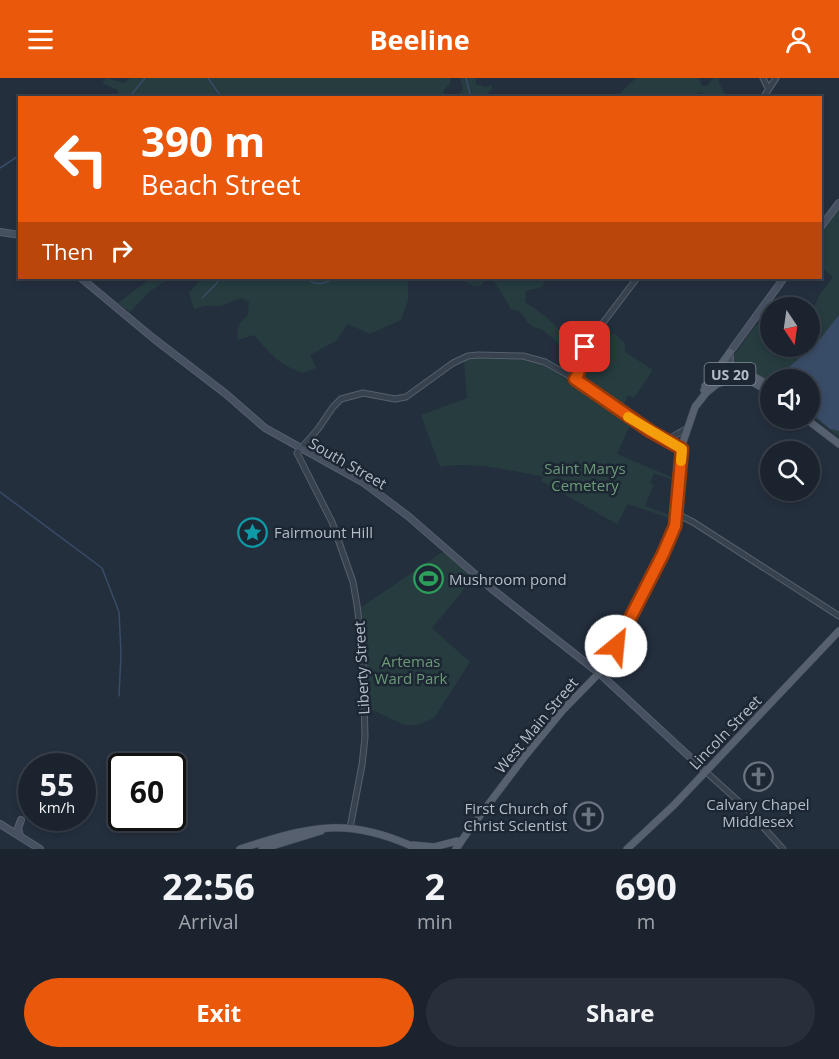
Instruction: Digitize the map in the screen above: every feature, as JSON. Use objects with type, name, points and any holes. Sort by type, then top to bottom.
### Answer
[{"type":"main road","points":[[822,225],[839,203]]},
{"type":"main road","points":[[0,232],[18,235]]},
{"type":"main road","name":"South Street","points":[[82,279],[153,338],[226,394],[256,421],[301,449],[364,483],[399,509],[510,604],[599,673],[705,771]]},
{"type":"main road","points":[[703,392],[708,380],[783,279]]},
{"type":"main road","points":[[730,352],[730,377]]},
{"type":"main road","name":"US 20","points":[[698,403],[703,392],[711,383],[730,377],[751,381],[760,386]]},
{"type":"main road","name":"West Main Street","points":[[451,849],[461,843],[551,725],[611,657],[675,526],[686,429],[698,403],[714,387],[730,377]]},
{"type":"main road","points":[[819,429],[839,444]]},
{"type":"main road","name":"Lincoln Street","points":[[627,849],[674,805],[839,631]]},
{"type":"main road","points":[[0,824],[40,849]]},
{"type":"main road","points":[[240,849],[304,830],[333,827],[369,831],[418,849]]},
{"type":"main road","points":[[262,849],[319,831],[350,828]]},
{"type":"main road","points":[[19,831],[20,836]]},
{"type":"main road","points":[[405,843],[434,847],[461,843]]},
{"type":"street","points":[[763,78],[768,88]]},
{"type":"street","points":[[765,96],[776,78]]},
{"type":"street","points":[[575,379],[587,344],[636,279]]},
{"type":"street","points":[[301,449],[317,432],[334,405],[341,399],[359,393],[395,399],[406,397],[417,392],[440,370],[468,356],[530,356],[575,379],[650,431],[682,449]]},
{"type":"street","points":[[667,440],[686,429]]},
{"type":"street","name":"Liberty Street","points":[[301,449],[297,456],[321,499],[353,582],[360,629],[364,666],[365,737],[350,828]]},
{"type":"street","points":[[677,514],[839,616]]},
{"type":"street","points":[[705,771],[746,808],[783,849]]},
{"type":"green space","points":[[106,78],[124,83],[130,78],[451,78],[450,84],[443,91],[444,96],[116,96],[118,95],[118,90],[102,83]]},
{"type":"green space","points":[[460,78],[476,78],[476,84],[485,87],[492,85],[492,89],[485,96],[458,96],[463,89]]},
{"type":"green space","points":[[636,78],[699,78],[702,86],[707,86],[713,78],[720,78],[718,81],[726,96],[709,96],[700,92],[697,96],[617,96]]},
{"type":"green space","points":[[839,209],[839,437],[820,423],[820,369],[760,369],[760,376],[739,370],[734,366],[732,358],[756,324],[760,327],[760,357],[820,357],[819,297],[833,277],[822,268],[822,234]]},
{"type":"green space","points":[[150,279],[168,279],[150,291],[130,312],[118,303]]},
{"type":"green space","points":[[201,279],[408,279],[408,300],[401,320],[370,334],[348,324],[336,341],[310,355],[316,368],[303,373],[281,362],[254,335],[238,340],[237,332],[240,323],[248,315],[249,302],[241,298],[221,306],[194,309],[189,293]]},
{"type":"green space","points":[[460,279],[487,279],[480,286],[471,285]]},
{"type":"green space","points":[[489,279],[544,279],[542,287],[526,291],[525,302],[582,345],[578,351],[569,352],[545,332],[530,325],[520,312],[511,309],[496,284]]},
{"type":"green space","points":[[614,333],[625,343],[625,352],[653,370],[634,398],[628,395],[622,408],[582,379],[587,353]]},
{"type":"green space","name":"Saint Marys Cemetery","points":[[518,358],[546,366],[571,379],[631,423],[617,454],[676,479],[676,481],[654,473],[650,483],[654,484],[645,506],[672,516],[672,519],[628,504],[617,524],[541,481],[543,477],[479,466],[440,467],[421,415],[467,398],[464,360]]},
{"type":"green space","name":"Artemas Ward Park","points":[[444,551],[473,576],[432,628],[470,662],[434,718],[417,725],[404,725],[366,707],[365,657],[360,608]]},
{"type":"water","points":[[839,315],[839,431],[830,429],[820,420],[820,369],[787,369],[801,357],[820,357],[820,339]]},
{"type":"waterway","points":[[129,96],[145,78]]},
{"type":"waterway","points":[[208,78],[221,96]]},
{"type":"waterway","points":[[466,78],[470,96]]},
{"type":"waterway","points":[[0,168],[18,156]]},
{"type":"waterway","points":[[202,298],[219,279]]},
{"type":"waterway","points":[[308,279],[314,283],[334,279]]},
{"type":"waterway","points":[[0,492],[102,568],[119,612],[121,654],[119,696]]},
{"type":"slow traffic","points":[[628,417],[682,449],[681,461]]},
{"type":"place","name":"Fairmount Hill","points":[[253,532]]},
{"type":"place","name":"Mushroom pond","points":[[428,579]]},
{"type":"place","name":"Calvary Chapel Middlesex","points":[[758,777]]},
{"type":"place","name":"First Church of Christ Scientist","points":[[588,817]]},
{"type":"route","points":[[585,347],[575,379],[650,431],[682,449],[675,526],[616,646]]}]
